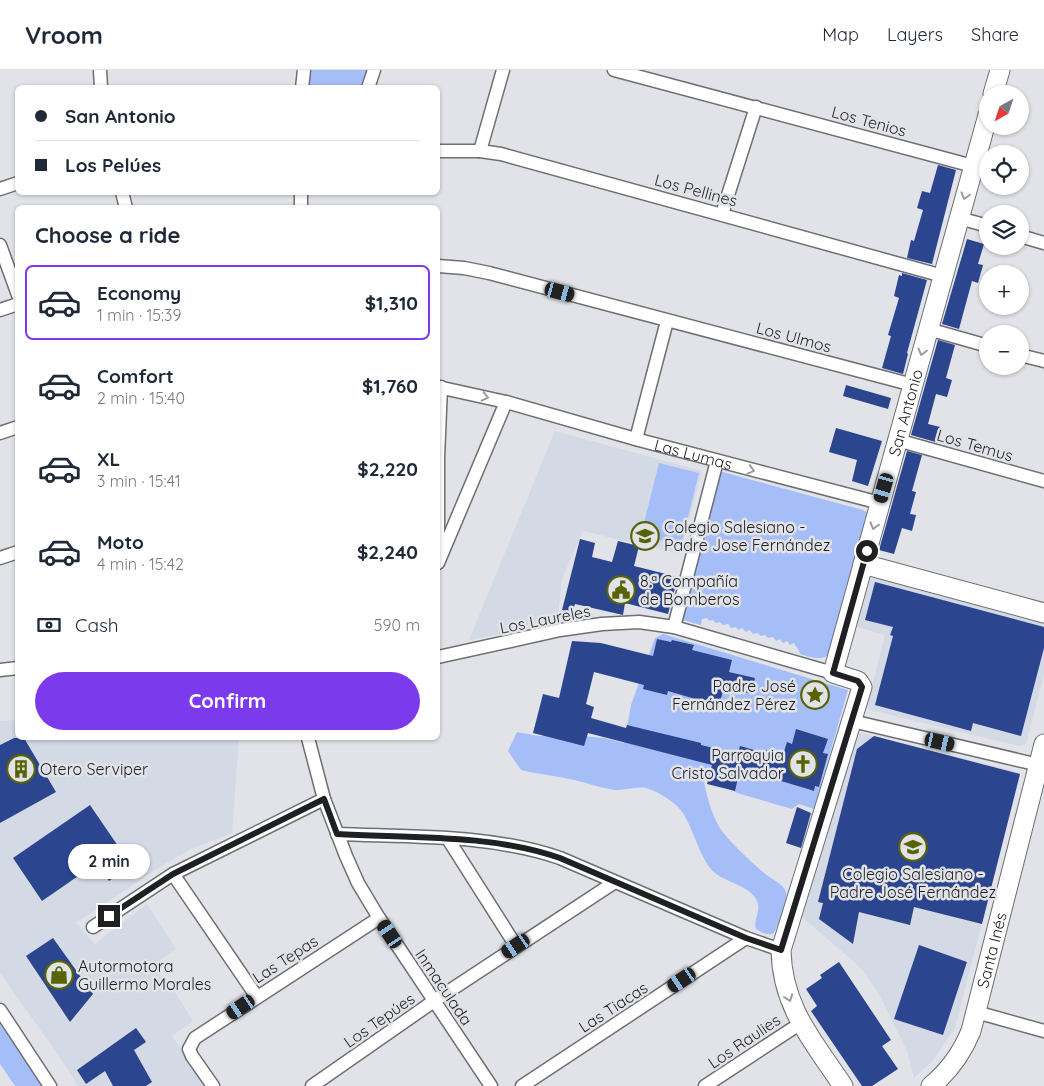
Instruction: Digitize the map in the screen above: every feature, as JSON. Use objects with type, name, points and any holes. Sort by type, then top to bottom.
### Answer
[{"type":"main road","points":[[996,85],[1000,70]]},
{"type":"main road","name":"San Antonio","points":[[833,673],[982,135]]},
{"type":"main road","points":[[863,564],[1044,613]]},
{"type":"main road","points":[[833,673],[856,680],[862,687],[781,950],[786,990],[800,1023],[843,1086]]},
{"type":"main road","name":"Santa Inés","points":[[931,1086],[947,1070],[962,1050],[971,1031],[1044,744]]},
{"type":"street","points":[[100,70],[100,85]]},
{"type":"street","points":[[302,85],[304,70]]},
{"type":"street","points":[[369,85],[374,70]]},
{"type":"street","points":[[480,151],[503,70]]},
{"type":"street","name":"Los Tenios","points":[[614,70],[973,166]]},
{"type":"street","points":[[722,214],[756,107]]},
{"type":"street","name":"Los Pellines","points":[[440,151],[480,151],[500,154],[943,276]]},
{"type":"street","points":[[0,189],[15,184]]},
{"type":"street","points":[[959,218],[979,224]]},
{"type":"street","points":[[1029,239],[1044,243]]},
{"type":"street","points":[[0,245],[15,287]]},
{"type":"street","name":"Los Ulmos","points":[[440,266],[489,273],[913,385]]},
{"type":"street","points":[[0,310],[15,305]]},
{"type":"street","points":[[636,439],[667,321]]},
{"type":"street","points":[[928,329],[979,343]]},
{"type":"street","points":[[1029,357],[1044,361]]},
{"type":"street","name":"Las Lumas","points":[[440,387],[506,402],[880,504]]},
{"type":"street","name":"Las Lumas","points":[[440,557],[506,402]]},
{"type":"street","points":[[0,433],[15,428]]},
{"type":"street","name":"Los Temus","points":[[897,440],[1044,481]]},
{"type":"street","points":[[674,627],[717,461]]},
{"type":"street","points":[[0,558],[15,553]]},
{"type":"street","name":"Los Laureles","points":[[440,657],[560,630],[602,624],[639,622],[674,627],[833,673]]},
{"type":"street","points":[[0,670],[15,668]]},
{"type":"street","points":[[852,721],[1039,765]]},
{"type":"street","name":"Inmaculada","points":[[309,740],[324,799],[358,883],[378,918],[491,1086]]},
{"type":"street","points":[[93,927],[173,874],[324,799]]},
{"type":"street","points":[[337,834],[448,839],[523,847],[541,851],[746,938],[781,950]]},
{"type":"street","points":[[448,839],[516,946]]},
{"type":"street","points":[[173,874],[256,997]]},
{"type":"street","name":"Los Tepúes","points":[[312,1086],[434,1001],[615,882]]},
{"type":"street","name":"Las Tepas","points":[[213,1086],[189,1049],[195,1038],[378,918]]},
{"type":"street","name":"Las Tiacas","points":[[522,1086],[746,938]]},
{"type":"street","points":[[0,1010],[50,1086]]},
{"type":"street","points":[[976,1012],[1044,1031]]},
{"type":"street","name":"Los Raulies","points":[[705,1086],[800,1023]]},
{"type":"shaded area","points":[[311,70],[367,70],[362,85],[308,85]]},
{"type":"shaded area","name":"Colegio Salesiano - Padre Jose Fernández","points":[[555,431],[702,471],[680,554],[583,531],[562,579],[557,623],[469,640]]},
{"type":"shaded area","points":[[659,463],[699,473],[681,545],[641,535]]},
{"type":"shaded area","points":[[719,471],[863,510],[868,513],[829,655],[818,658],[800,654],[794,643],[790,645],[787,641],[783,643],[780,639],[776,641],[773,637],[768,638],[758,633],[753,634],[750,630],[746,632],[742,628],[738,630],[736,627],[731,628],[728,624],[723,625],[713,620],[709,621],[707,618],[702,619],[701,625],[679,619]]},
{"type":"shaded area","points":[[872,579],[1044,623],[1044,674],[1026,744],[1019,746],[874,711],[867,707],[885,635],[857,627],[869,583]]},
{"type":"shaded area","points":[[663,634],[848,690],[814,809],[799,804],[792,809],[737,793],[703,772],[709,803],[722,831],[747,858],[785,889],[784,908],[772,934],[763,933],[756,929],[758,904],[755,897],[744,888],[721,877],[710,868],[683,813],[668,799],[645,788],[615,790],[521,770],[508,751],[517,732],[539,736],[560,734],[604,738],[624,743],[631,705],[655,638]]},
{"type":"shaded area","points":[[15,720],[15,740],[239,740],[232,833],[191,849],[158,868],[76,923],[95,944],[147,904],[176,949],[154,965],[175,992],[193,1021],[172,1036],[206,1086],[78,1086],[0,973],[0,721]]},
{"type":"shaded area","name":"Colegio Salesiano - Padre José Fernández","points":[[861,733],[1020,774],[955,1028],[933,1060],[914,1078],[907,1051],[878,992],[862,969],[802,917],[856,736]]},
{"type":"shaded area","points":[[0,1024],[42,1086],[15,1086],[0,1064]]},
{"type":"building","points":[[938,165],[956,170],[932,264],[907,258],[911,240],[914,241],[923,210],[917,208],[922,191],[930,193]]},
{"type":"building","points":[[967,239],[979,243],[979,255],[981,255],[978,264],[983,265],[979,265],[978,283],[972,281],[959,329],[942,324]]},
{"type":"building","points":[[902,273],[927,280],[903,374],[882,368],[891,336],[888,335],[899,298],[894,296],[899,275],[902,276]]},
{"type":"building","points":[[938,340],[955,345],[946,378],[952,380],[947,397],[936,394],[928,424],[940,427],[938,434],[941,435],[939,443],[911,435]]},
{"type":"building","points":[[846,385],[891,398],[888,409],[843,396]]},
{"type":"building","points":[[836,428],[882,441],[868,486],[852,481],[857,460],[829,452]]},
{"type":"building","points":[[907,451],[922,455],[912,491],[916,492],[910,514],[916,515],[912,531],[902,528],[894,554],[879,550]]},
{"type":"building","name":"8.ª Compañía de Bomberos","points":[[580,539],[595,543],[592,557],[612,562],[618,541],[639,546],[634,566],[678,577],[668,614],[625,603],[623,615],[575,604],[572,613],[562,610]]},
{"type":"building","points":[[875,582],[1044,627],[1044,648],[1021,736],[973,723],[971,731],[875,705],[893,636],[890,635],[893,627],[865,620]]},
{"type":"building","points":[[657,639],[694,645],[692,650],[732,660],[729,672],[755,678],[751,694],[724,687],[719,706],[668,691],[667,695],[643,689],[644,685],[594,672],[586,704],[594,707],[591,718],[626,728],[627,725],[701,743],[701,745],[738,754],[740,746],[765,753],[766,750],[783,755],[787,742],[792,744],[796,729],[828,739],[823,753],[828,754],[819,787],[815,786],[814,791],[781,781],[782,777],[749,767],[748,772],[740,769],[735,791],[707,784],[712,765],[588,733],[584,746],[533,733],[543,694],[559,698],[572,641],[601,643],[653,656]]},
{"type":"building","name":"Colegio Salesiano - Padre José Fernández","points":[[874,736],[1020,774],[982,924],[914,907],[910,925],[859,912],[853,944],[819,919],[823,903],[818,902],[857,749]]},
{"type":"building","name":"Otero Serviper","points":[[14,738],[15,740],[25,740],[56,792],[0,823],[0,745]]},
{"type":"building","points":[[90,805],[131,865],[109,881],[97,863],[42,901],[13,858]]},
{"type":"building","points":[[797,807],[811,813],[801,848],[786,843]]},
{"type":"building","name":"Autormotora Guillermo Morales","points":[[53,938],[93,994],[70,1022],[26,956]]},
{"type":"building","points":[[919,945],[967,962],[943,1035],[894,1019]]},
{"type":"building","points":[[839,962],[891,1040],[882,1046],[898,1069],[872,1086],[862,1086],[811,1011],[817,1006],[806,989],[822,978],[820,975]]},
{"type":"building","points":[[136,1028],[146,1042],[134,1050],[152,1082],[146,1086],[113,1086],[105,1071],[86,1084],[77,1070]]},
{"type":"place","name":"Colegio Salesiano - Padre Jose Fernández","points":[[645,536]]},
{"type":"place","name":"8.ª Compañía de Bomberos","points":[[621,590]]},
{"type":"place","name":"Padre José Fernández Pérez","points":[[815,695]]},
{"type":"place","name":"Parroquia Cristo Salvador","points":[[803,764]]},
{"type":"place","name":"Otero Serviper","points":[[21,769]]},
{"type":"place","name":"Colegio Salesiano - Padre José Fernández","points":[[913,847]]},
{"type":"place","name":"Autormotora Guillermo Morales","points":[[59,975]]},
{"type":"route","points":[[109,916],[173,874],[324,799],[337,834],[448,839],[494,843],[541,851],[746,938],[781,950],[862,687],[858,681],[833,673],[867,551]]}]
